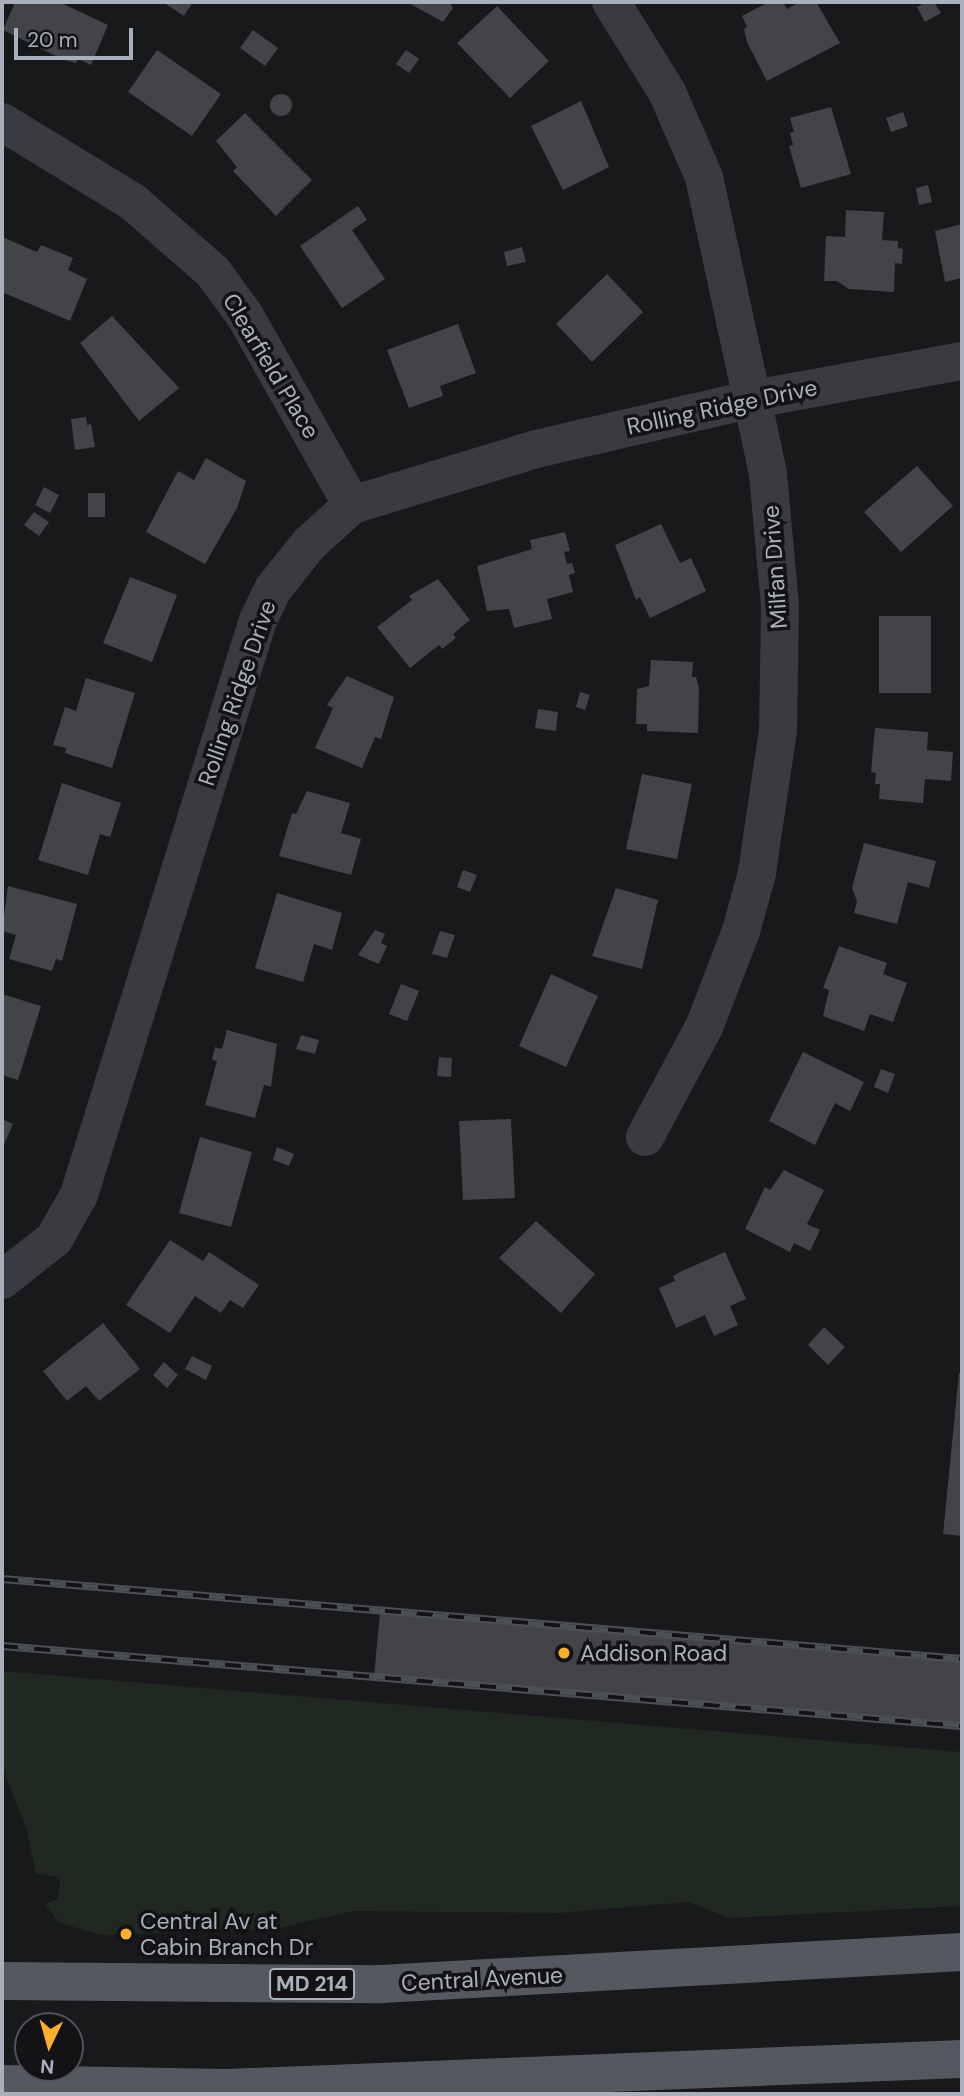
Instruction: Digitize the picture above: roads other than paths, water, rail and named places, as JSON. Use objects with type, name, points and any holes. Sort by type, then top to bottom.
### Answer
[{"type":"main road","name":"Central Avenue","points":[[2,1981],[381,1984],[962,1952]]},
{"type":"main road","points":[[2,2084],[226,2088],[962,2059]]},
{"type":"street","name":"Milfan Drive","points":[[611,2],[667,92],[704,177],[776,532],[781,668],[774,780],[741,931],[705,1025],[645,1137]]},
{"type":"street","name":"Clearfield Place","points":[[2,122],[133,202],[213,272],[245,316],[352,505]]},
{"type":"street","name":"Rolling Ridge Drive","points":[[2,1280],[54,1240],[79,1195],[257,620],[273,589],[309,544],[352,505],[536,449],[749,400],[962,361]]},
{"type":"railway","points":[[2,1579],[962,1659]]},
{"type":"railway","points":[[2,1646],[962,1726]]},
{"type":"place","name":"Addison Road","points":[[564,1653]]},
{"type":"place","name":"Central Av at Cabin Branch Dr","points":[[126,1934]]}]
